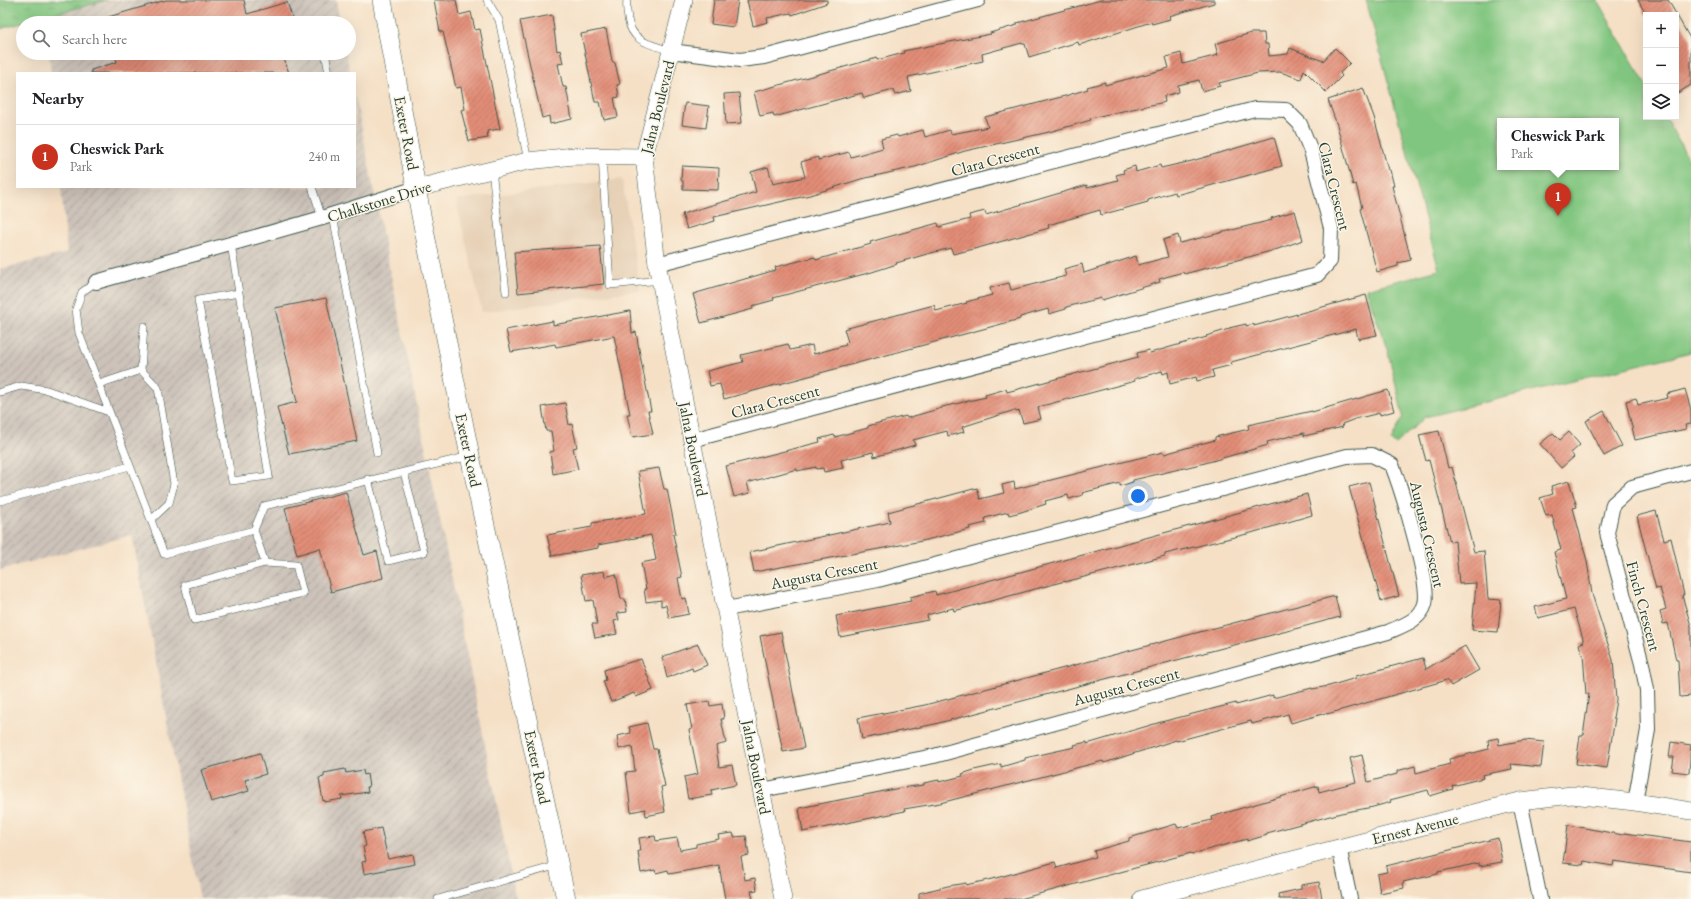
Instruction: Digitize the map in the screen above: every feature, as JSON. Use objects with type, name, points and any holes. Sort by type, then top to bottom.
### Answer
[{"type":"main road","name":"Exeter Road","points":[[382,0],[421,215],[470,456],[566,899]]},
{"type":"street","name":"Jalna Boulevard","points":[[684,0],[644,157],[659,272],[784,899]]},
{"type":"street","points":[[671,51],[740,60],[764,57],[936,6],[978,0]]},
{"type":"street","name":"Clara Crescent","points":[[659,272],[1255,109],[1286,110],[1300,124],[1311,152],[1331,228],[1330,261],[1317,275],[692,440]]},
{"type":"street","name":"Chalkstone Drive","points":[[96,282],[328,217],[417,188],[528,161],[574,156],[644,157]]},
{"type":"street","name":"Augusta Crescent","points":[[726,609],[878,580],[1347,456],[1372,455],[1392,465],[1401,488],[1426,586],[1425,605],[1413,622],[1388,632],[934,756],[762,790]]},
{"type":"street","name":"Finch Crescent","points":[[1635,802],[1648,730],[1647,690],[1642,664],[1607,533],[1613,504],[1632,487],[1691,471]]},
{"type":"street","name":"Ernest Avenue","points":[[1142,899],[1166,896],[1339,847],[1520,801],[1572,795],[1635,802],[1691,811]]},
{"type":"street","points":[[1520,801],[1540,899]]},
{"type":"street","points":[[1339,847],[1350,899]]},
{"type":"lane","points":[[487,0],[499,20],[528,161]]},
{"type":"lane","points":[[627,0],[626,5],[630,30],[642,41],[671,51]]},
{"type":"lane","points":[[326,60],[329,72]]},
{"type":"lane","points":[[602,156],[610,285],[659,272]]},
{"type":"lane","points":[[492,170],[506,292]]},
{"type":"lane","points":[[313,188],[328,217],[340,246],[377,453]]},
{"type":"lane","points":[[231,244],[269,476],[232,481],[198,300],[239,294]]},
{"type":"lane","points":[[96,282],[82,292],[76,309],[79,333],[164,554],[254,530]]},
{"type":"lane","points":[[144,326],[141,370],[158,388],[174,484],[169,503],[151,520]]},
{"type":"lane","points":[[99,384],[141,370]]},
{"type":"lane","points":[[0,392],[21,386],[47,390],[109,412]]},
{"type":"lane","points":[[265,563],[254,530],[264,506],[368,479],[470,456]]},
{"type":"lane","points":[[0,501],[130,466]]},
{"type":"lane","points":[[368,479],[388,561],[424,552],[404,472]]},
{"type":"lane","points":[[265,563],[296,565],[304,592],[194,620],[185,585],[265,563]]},
{"type":"lane","points":[[438,899],[559,865]]},
{"type":"shaded area","points":[[107,0],[336,0],[339,16],[51,16]]},
{"type":"shaded area","points":[[50,60],[347,60],[350,72],[51,72]]},
{"type":"shaded area","points":[[356,101],[516,899],[200,899],[132,535],[0,570],[0,269],[67,253],[61,188],[356,188]]},
{"type":"shaded area","points":[[622,179],[640,290],[482,312],[456,200]]},
{"type":"green space","points":[[0,0],[107,0],[48,16],[16,16],[16,25],[0,29]]},
{"type":"green space","points":[[1366,0],[1597,0],[1643,80],[1643,120],[1667,120],[1691,163],[1691,352],[1425,417],[1396,444],[1391,441],[1403,416],[1388,352],[1366,289],[1439,270]]},
{"type":"building","points":[[166,0],[244,0],[247,14],[287,2],[292,16],[112,16]]},
{"type":"building","points":[[434,0],[456,0],[459,15],[471,12],[475,30],[480,29],[500,129],[487,131],[488,138],[469,141],[461,110],[465,109],[461,87],[456,88],[443,32],[440,32]]},
{"type":"building","points":[[714,0],[738,0],[734,27],[711,24]]},
{"type":"building","points":[[747,0],[827,0],[827,3],[792,15],[791,13],[767,18],[768,22],[753,26]]},
{"type":"building","points":[[1101,0],[1214,0],[1214,3],[1169,16],[1170,19],[1152,24],[1151,22],[1079,45],[1078,42],[1029,57],[1025,44],[1022,43],[982,54],[983,61],[908,77],[911,91],[895,95],[893,90],[864,98],[862,93],[774,117],[773,113],[760,116],[754,92],[877,58],[877,60],[904,53],[903,51],[991,34],[990,33],[1017,25],[1017,23]]},
{"type":"building","points":[[1638,0],[1668,0],[1675,12],[1644,12]]},
{"type":"building","points":[[552,15],[557,51],[560,50],[563,63],[558,64],[563,87],[566,87],[572,119],[550,124],[549,116],[542,118],[520,21]]},
{"type":"building","points":[[1679,19],[1691,40],[1691,85],[1679,92]]},
{"type":"building","points":[[606,29],[612,61],[615,63],[620,84],[617,85],[619,97],[614,98],[618,117],[604,120],[600,102],[595,102],[581,34]]},
{"type":"building","points":[[1251,33],[1264,33],[1265,44],[1268,44],[1269,56],[1288,54],[1290,48],[1323,61],[1335,48],[1350,63],[1340,73],[1342,76],[1326,92],[1304,70],[1301,79],[1280,72],[1258,73],[1219,83],[1220,86],[1202,91],[1199,80],[1178,85],[1179,92],[1164,96],[1165,102],[1090,118],[1091,120],[1049,132],[965,151],[915,167],[861,179],[810,195],[714,217],[715,221],[687,229],[682,214],[756,192],[751,172],[768,167],[773,184],[805,177],[801,162],[818,157],[818,160],[849,152],[851,157],[883,148],[881,139],[897,135],[898,137],[923,130],[925,137],[950,130],[951,134],[988,127],[985,117],[1065,96],[1088,89],[1087,87],[1105,82],[1105,85],[1169,68],[1166,57],[1181,53],[1183,64],[1218,55],[1215,44]]},
{"type":"building","points":[[116,60],[284,60],[289,72],[91,72],[91,70],[117,62]]},
{"type":"building","points":[[1363,88],[1374,117],[1388,170],[1390,170],[1394,186],[1392,186],[1411,260],[1398,263],[1398,266],[1377,272],[1360,209],[1362,208],[1356,184],[1353,185],[1337,125],[1328,100]]},
{"type":"building","points":[[739,93],[742,123],[726,124],[724,94]]},
{"type":"building","points":[[685,103],[709,106],[706,128],[682,125]]},
{"type":"building","points":[[1274,137],[1282,166],[1176,195],[1175,192],[1148,200],[1148,202],[1101,215],[1100,210],[1048,225],[1049,228],[978,248],[953,254],[951,248],[927,254],[872,272],[773,298],[774,300],[752,306],[753,309],[701,323],[693,294],[776,270],[775,267],[815,257],[816,260],[871,244],[870,242],[938,223],[939,227],[970,219],[969,215],[985,211],[986,215],[1087,185],[1087,188],[1118,180],[1116,175],[1124,173],[1123,170],[1135,166],[1136,172],[1160,165],[1161,168],[1192,161]]},
{"type":"building","points":[[682,166],[719,168],[718,190],[683,189],[683,181],[681,180]]},
{"type":"building","points":[[1295,211],[1303,240],[1275,250],[1184,274],[1183,272],[1159,279],[1160,282],[1102,300],[1101,298],[1066,307],[1066,309],[1049,314],[1048,309],[1020,317],[1020,319],[724,399],[720,384],[710,386],[707,371],[743,362],[741,355],[788,344],[790,350],[812,345],[814,354],[846,345],[845,343],[848,342],[844,329],[934,305],[936,311],[967,303],[966,302],[992,295],[990,288],[1009,283],[1011,290],[1066,276],[1064,269],[1082,264],[1084,273],[1136,256],[1138,265],[1168,257],[1163,240],[1178,235],[1180,243],[1272,220],[1271,218]]},
{"type":"building","points":[[600,246],[604,284],[518,293],[514,252]]},
{"type":"building","points":[[1366,295],[1377,335],[1358,339],[1356,329],[1231,362],[1232,365],[1212,370],[1214,377],[1197,381],[1196,377],[1170,384],[1168,372],[1163,374],[1162,371],[1134,379],[1135,381],[1038,407],[1041,419],[1023,423],[1019,411],[1016,412],[1015,410],[962,427],[964,432],[948,436],[947,431],[913,440],[915,445],[874,457],[873,452],[841,460],[843,468],[824,472],[823,468],[816,469],[816,467],[797,471],[797,469],[747,483],[750,493],[734,497],[726,466],[820,442],[819,439],[834,435],[835,437],[868,428],[868,426],[882,422],[906,416],[907,418],[942,407],[986,397],[985,395],[1006,389],[1007,392],[1138,357],[1137,353],[1149,350],[1150,353],[1207,337],[1206,336],[1229,328],[1246,324],[1246,326],[1254,324],[1254,326]]},
{"type":"building","points":[[326,298],[357,441],[289,454],[277,407],[297,402],[275,308]]},
{"type":"building","points":[[630,311],[632,333],[636,332],[651,411],[648,411],[653,434],[632,437],[627,414],[630,414],[614,336],[556,347],[555,344],[511,352],[506,330],[553,321],[553,325]]},
{"type":"building","points":[[1685,389],[1691,410],[1691,424],[1685,425],[1686,429],[1635,440],[1626,401],[1636,398],[1638,405],[1668,398],[1667,394]]},
{"type":"building","points":[[1388,390],[1394,411],[1355,419],[1342,424],[1343,427],[1304,436],[1304,433],[1267,442],[1268,445],[1205,463],[1133,480],[1133,482],[1120,486],[1120,483],[1082,493],[1083,495],[1069,499],[1068,495],[1045,501],[1046,504],[1021,512],[1009,515],[1008,512],[985,518],[986,523],[969,527],[970,529],[922,541],[754,572],[750,552],[890,522],[888,512],[977,488],[980,499],[1004,493],[1002,485],[1014,482],[1015,489],[1163,452],[1164,454],[1215,440],[1215,437],[1249,429],[1248,425],[1312,412]]},
{"type":"building","points":[[565,403],[569,425],[572,424],[577,447],[573,448],[578,469],[553,474],[550,452],[554,451],[551,431],[546,431],[542,407]]},
{"type":"building","points":[[1604,411],[1622,446],[1604,456],[1586,421]]},
{"type":"building","points":[[1439,431],[1448,468],[1452,467],[1474,552],[1484,551],[1488,599],[1501,600],[1498,632],[1472,630],[1476,583],[1459,584],[1455,541],[1450,542],[1429,460],[1426,461],[1419,435]]},
{"type":"building","points":[[1569,432],[1580,445],[1571,453],[1574,457],[1561,468],[1540,444],[1553,433],[1560,440]]},
{"type":"building","points":[[659,468],[664,489],[667,489],[676,534],[673,534],[682,577],[678,578],[682,599],[686,598],[689,614],[669,618],[666,605],[661,606],[661,600],[646,602],[644,589],[646,589],[641,563],[656,560],[651,535],[598,545],[598,548],[552,556],[547,535],[592,527],[592,523],[646,514],[638,471]]},
{"type":"building","points":[[1569,481],[1577,507],[1573,508],[1587,561],[1592,594],[1613,660],[1616,700],[1613,718],[1615,718],[1607,768],[1576,764],[1580,736],[1583,736],[1589,694],[1586,694],[1583,654],[1582,655],[1579,644],[1584,642],[1574,609],[1538,618],[1535,607],[1566,599],[1554,552],[1561,550],[1552,515],[1546,516],[1540,498],[1553,494],[1551,486]]},
{"type":"building","points":[[1369,482],[1399,596],[1381,601],[1349,487]]},
{"type":"building","points":[[346,492],[364,555],[377,551],[383,578],[331,592],[320,548],[297,555],[285,508]]},
{"type":"building","points":[[1307,494],[1312,515],[1251,533],[1165,554],[1165,556],[954,611],[953,608],[927,615],[928,620],[840,637],[836,616],[911,601],[910,597],[935,591],[936,595]]},
{"type":"building","points":[[1656,511],[1664,540],[1671,538],[1684,595],[1682,595],[1691,626],[1691,696],[1680,697],[1678,660],[1676,660],[1668,623],[1663,624],[1660,611],[1666,609],[1660,588],[1656,589],[1637,516]]},
{"type":"building","points":[[604,571],[605,577],[616,574],[621,599],[625,599],[627,612],[617,613],[619,620],[614,621],[617,634],[595,638],[592,624],[597,624],[593,600],[586,601],[581,575]]},
{"type":"building","points":[[1335,596],[1340,617],[935,724],[862,739],[858,718],[925,705]]},
{"type":"building","points":[[781,632],[804,748],[783,752],[760,636]]},
{"type":"building","points":[[698,644],[707,665],[693,671],[692,668],[667,678],[662,657]]},
{"type":"building","points":[[1465,646],[1479,670],[1451,686],[1447,680],[1291,723],[1288,714],[1252,724],[1251,721],[1177,741],[1176,740],[1104,763],[1103,761],[940,803],[904,809],[905,811],[803,832],[799,808],[900,788],[924,785],[924,783],[939,780],[939,782],[963,776],[962,774],[974,770],[1001,764],[1001,767],[1025,760],[1025,758],[1075,747],[1074,745],[1087,742],[1087,744],[1161,722],[1236,703],[1236,705],[1273,695],[1273,698],[1312,688],[1329,686],[1356,678],[1356,676],[1423,658],[1426,669]]},
{"type":"building","points":[[641,659],[653,690],[636,697],[634,693],[611,702],[603,681],[606,680],[604,670]]},
{"type":"building","points":[[709,701],[710,706],[722,704],[724,719],[721,719],[726,743],[716,746],[719,767],[732,765],[736,785],[711,790],[712,795],[688,799],[684,777],[698,774],[689,730],[692,729],[687,705]]},
{"type":"building","points":[[647,723],[653,749],[657,749],[665,786],[661,787],[665,812],[646,816],[645,809],[631,812],[626,772],[635,771],[632,746],[619,749],[617,736],[631,733],[629,727]]},
{"type":"building","points":[[1498,738],[1499,745],[1525,740],[1544,742],[1541,767],[1511,764],[1512,769],[1482,775],[1483,778],[1452,786],[1453,789],[1430,796],[1428,790],[1390,800],[1391,802],[1373,807],[1341,813],[1267,833],[1267,835],[1247,841],[1247,839],[1192,854],[1191,853],[1020,899],[919,899],[919,893],[948,886],[966,883],[966,885],[1055,862],[1057,868],[1096,857],[1094,851],[1129,841],[1129,838],[1176,824],[1178,828],[1212,820],[1211,817],[1318,786],[1319,792],[1356,782],[1350,758],[1362,755],[1368,782],[1397,774],[1397,771],[1415,766],[1416,773],[1450,764],[1449,759],[1489,749],[1488,740]]},
{"type":"building","points":[[1671,742],[1691,745],[1689,773],[1672,771],[1674,757],[1669,757]]},
{"type":"building","points":[[260,753],[266,774],[245,780],[249,791],[211,802],[201,770]]},
{"type":"building","points":[[345,769],[346,773],[363,770],[364,775],[367,774],[369,787],[367,787],[368,792],[341,796],[342,799],[325,802],[325,800],[323,801],[319,778],[324,777],[324,773]]},
{"type":"building","points":[[1568,825],[1623,835],[1624,833],[1691,842],[1691,872],[1614,861],[1613,866],[1584,861],[1583,865],[1563,863]]},
{"type":"building","points":[[381,828],[388,859],[413,854],[415,864],[364,874],[362,862],[366,861],[363,847],[366,846],[363,832]]},
{"type":"building","points":[[733,833],[734,837],[746,836],[749,855],[741,857],[745,880],[755,878],[757,890],[751,891],[753,899],[725,899],[719,865],[669,874],[668,870],[656,873],[655,870],[641,873],[638,851],[641,851],[639,838],[655,836],[656,841],[677,838],[680,850],[696,847],[696,844],[719,839],[718,835]]},
{"type":"building","points":[[1498,838],[1502,862],[1479,866],[1479,863],[1438,872],[1438,874],[1403,882],[1404,888],[1380,893],[1377,874],[1387,872],[1386,866]]},
{"type":"building","points":[[1319,882],[1322,899],[1279,899],[1278,894],[1301,889],[1301,885]]},
{"type":"place","name":"Cheswick Park","points":[[1558,216]]}]
